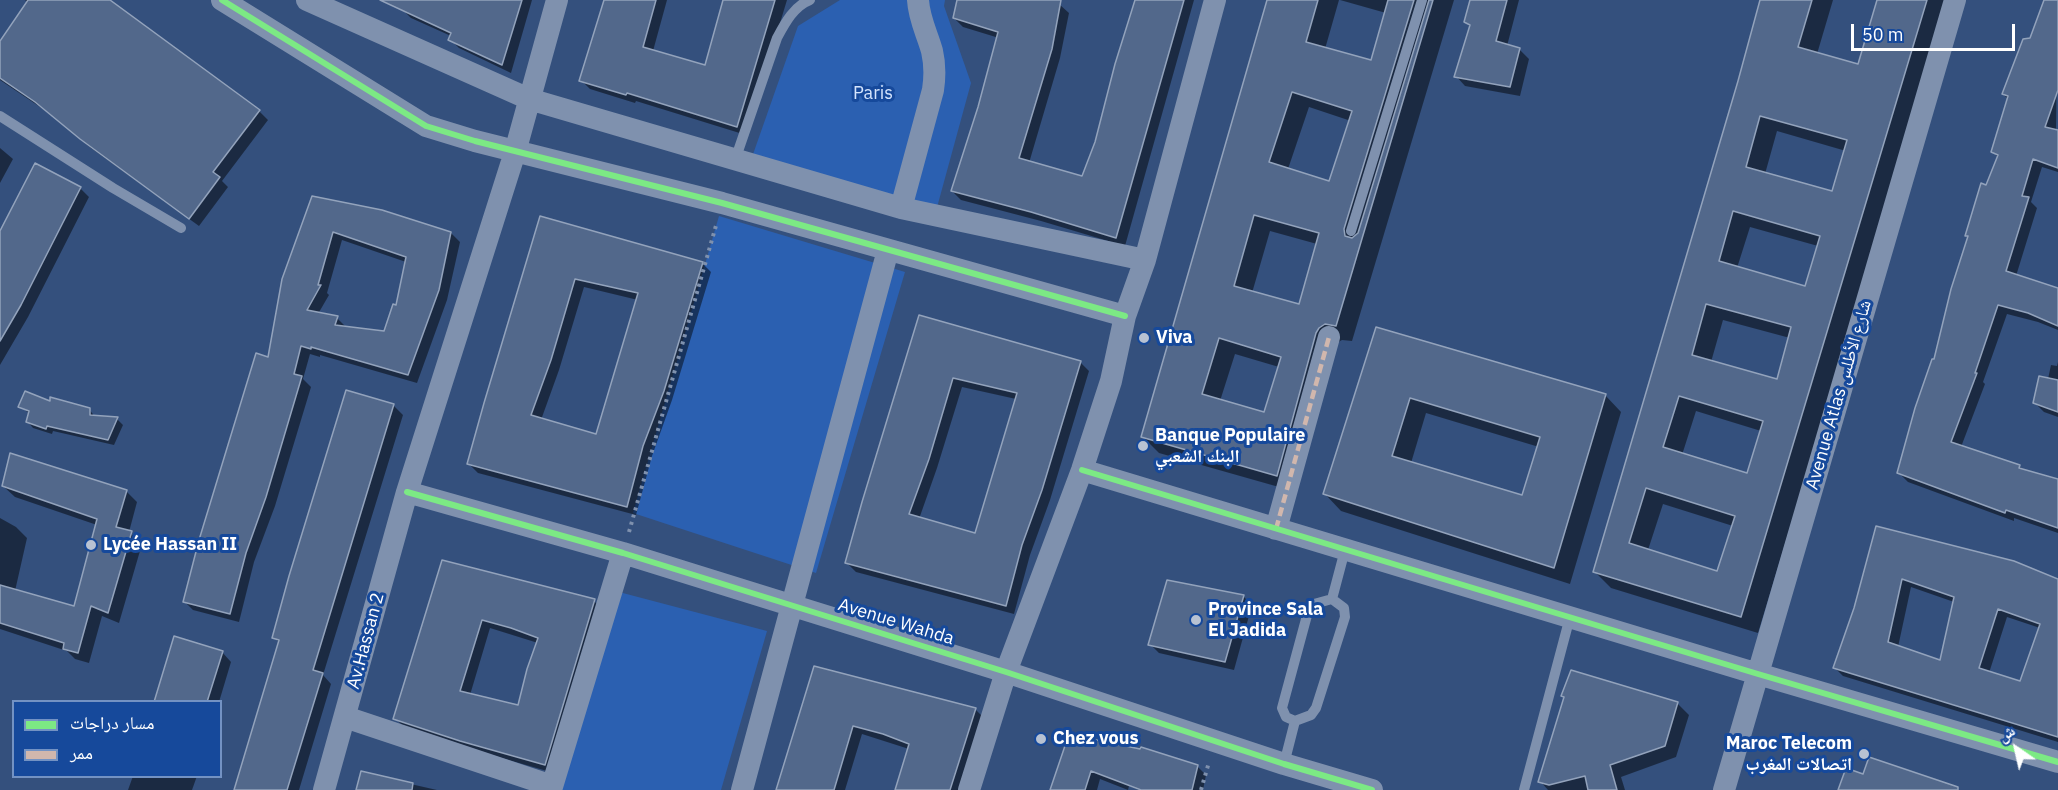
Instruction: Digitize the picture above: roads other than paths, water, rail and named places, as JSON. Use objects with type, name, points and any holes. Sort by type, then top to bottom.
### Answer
[{"type":"street","points":[[222,0],[426,126],[515,152],[722,203],[1125,316]]},
{"type":"street","points":[[307,0],[529,99],[901,208],[1145,260]]},
{"type":"street","name":"Av.Hassan 2","points":[[324,790],[407,492],[515,152],[557,0]]},
{"type":"street","points":[[901,208],[935,77],[932,52],[919,15],[918,0]]},
{"type":"street","points":[[969,790],[1006,672],[1082,470],[1111,381],[1125,316],[1145,260],[1215,0]]},
{"type":"street","name":"Avenue Atlas شارع الأطلس","points":[[1724,790],[1954,0]]},
{"type":"street","points":[[742,790],[888,250]]},
{"type":"street","points":[[1276,529],[1329,337]]},
{"type":"street","points":[[1082,470],[2058,762]]},
{"type":"street","name":"Avenue Wahda","points":[[407,492],[623,553],[1006,672],[1284,764],[1372,790]]},
{"type":"street","points":[[345,717],[551,788],[623,553]]},
{"type":"lane","points":[[735,160],[777,38],[799,6],[810,0]]},
{"type":"lane","points":[[1351,231],[1422,0]]},
{"type":"lane","points":[[0,116],[181,228]]},
{"type":"lane","points":[[1332,599],[1346,550]]},
{"type":"lane","points":[[1332,599],[1344,608],[1345,617],[1316,708],[1311,715],[1295,721],[1286,717],[1282,708],[1310,608],[1314,604],[1332,599]]},
{"type":"lane","points":[[1524,790],[1570,617]]},
{"type":"lane","points":[[1284,764],[1295,721]]},
{"type":"place","name":"Viva","points":[[1144,338]]},
{"type":"place","name":"Banque Populaire البنك الشعبي","points":[[1143,446]]},
{"type":"place","name":"Lycée Hassan II","points":[[91,545]]},
{"type":"place","name":"Province Sala El Jadida","points":[[1196,620]]},
{"type":"place","name":"Chez vous","points":[[1041,739]]},
{"type":"place","name":"Maroc Telecom اتصالات المغرب","points":[[1864,754]]},
{"type":"park label","name":"Paris","points":[[873,94]]}]
